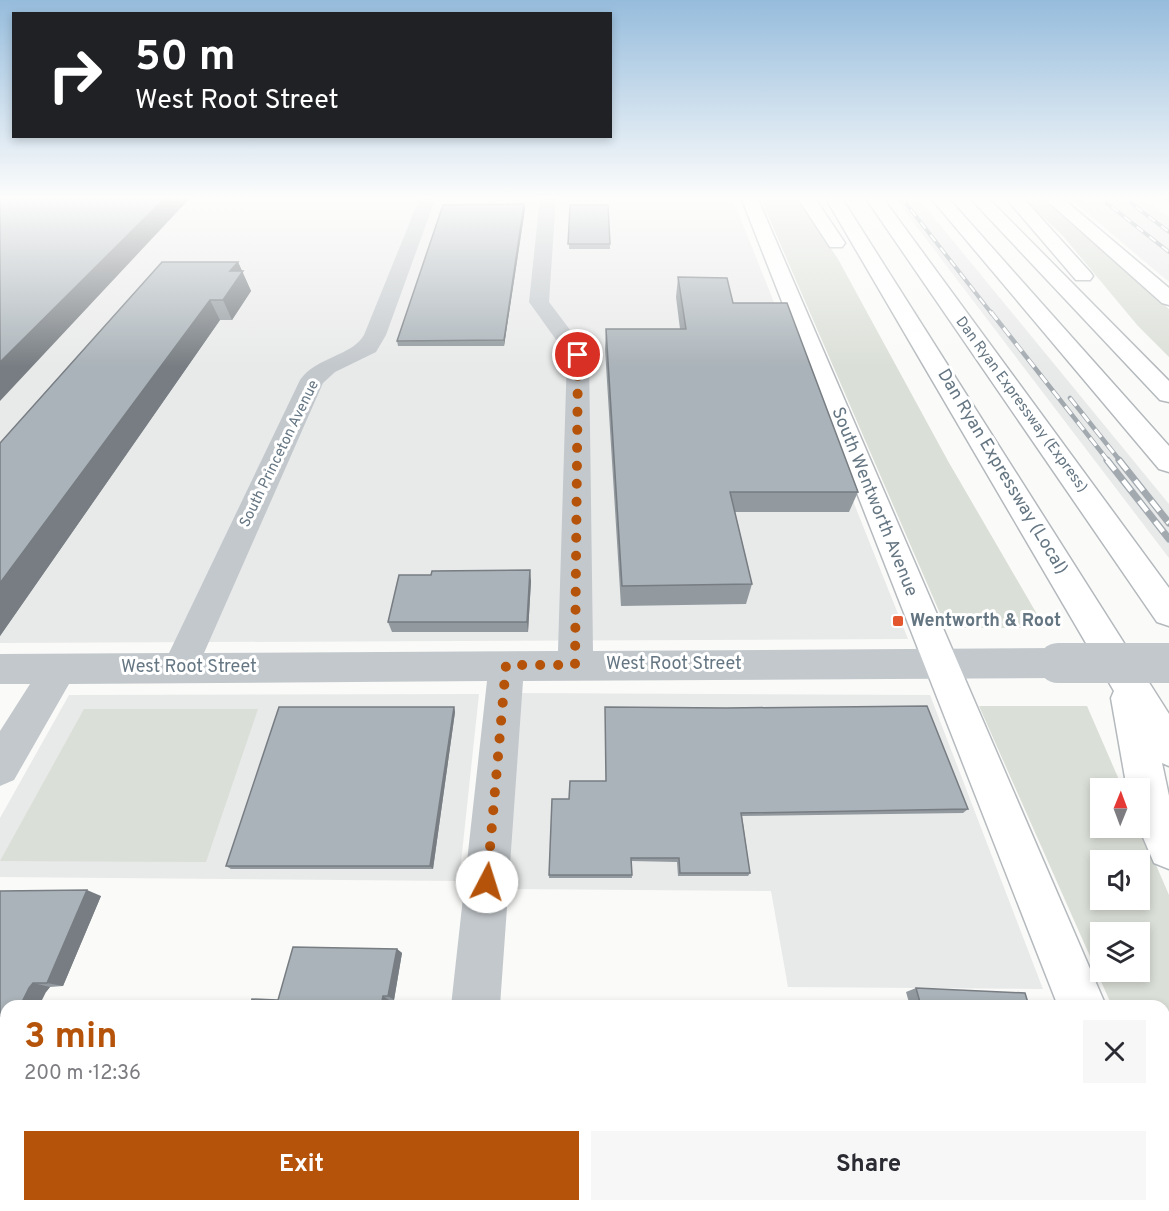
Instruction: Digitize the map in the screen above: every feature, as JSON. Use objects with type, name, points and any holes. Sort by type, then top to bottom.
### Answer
[{"type":"main road","name":"South Wentworth Avenue","points":[[772,254],[1080,1000]]},
{"type":"main road","points":[[843,254],[847,260]]},
{"type":"main road","name":"Dan Ryan Expressway (Local)","points":[[868,254],[1169,748]]},
{"type":"main road","name":"Dan Ryan Expressway (Express)","points":[[913,254],[1169,613]]},
{"type":"main road","points":[[987,254],[1169,464]]},
{"type":"main road","points":[[1032,254],[1169,395]]},
{"type":"main road","points":[[1064,254],[1099,293]]},
{"type":"main road","points":[[1117,254],[1169,298]]},
{"type":"main road","points":[[860,279],[885,317],[957,398]]},
{"type":"main road","points":[[1130,327],[1169,371]]},
{"type":"main road","points":[[1125,676],[1151,808],[1169,848]]},
{"type":"street","name":"South Princeton Avenue","points":[[180,667],[312,380],[327,367],[368,347],[375,335],[406,254]]},
{"type":"street","points":[[543,254],[539,302],[578,355],[575,665]]},
{"type":"street","name":"West Root Street","points":[[0,669],[1169,663]]},
{"type":"street","points":[[477,1000],[506,665]]},
{"type":"street","points":[[0,766],[59,668]]},
{"type":"shaded area","points":[[0,254],[755,254],[908,639],[0,643]]},
{"type":"shaded area","points":[[784,254],[834,254],[948,461],[1045,628],[955,628],[942,618]]},
{"type":"shaded area","points":[[937,254],[963,254],[1169,504],[1169,558]]},
{"type":"shaded area","points":[[1078,254],[1106,254],[1169,309],[1169,357],[1138,326]]},
{"type":"shaded area","points":[[1135,254],[1169,254],[1169,282]]},
{"type":"shaded area","points":[[518,693],[930,695],[1043,989],[788,987],[771,891],[504,889]]},
{"type":"shaded area","points":[[479,694],[459,881],[0,877],[0,818],[69,695]]},
{"type":"shaded area","points":[[979,706],[1087,706],[1118,778],[1090,778],[1090,838],[1144,838],[1150,850],[1090,850],[1090,910],[1150,910],[1150,851],[1169,895],[1169,1000],[1109,1000],[1101,982],[1150,982],[1150,922],[1090,922],[1090,956]]},
{"type":"shaded area","points":[[84,709],[258,709],[206,862],[0,861]]},
{"type":"building","points":[[0,254],[109,254],[0,362]]},
{"type":"building","points":[[427,254],[517,254],[504,340],[397,341]]},
{"type":"building","points":[[162,262],[238,262],[230,271],[243,271],[223,300],[210,300],[0,583],[0,443]]},
{"type":"building","points":[[678,277],[727,278],[733,303],[787,303],[858,492],[730,492],[752,584],[622,586],[606,329],[686,329]]},
{"type":"building","points":[[530,570],[527,622],[388,622],[399,575],[431,575],[432,571]]},
{"type":"building","points":[[927,706],[968,809],[741,813],[750,873],[680,873],[679,858],[631,858],[632,875],[549,875],[552,799],[569,799],[570,781],[606,781],[605,707]]},
{"type":"building","points":[[279,707],[454,707],[430,866],[226,866]]},
{"type":"building","points":[[87,890],[47,983],[33,983],[23,1000],[0,1000],[0,891]]},
{"type":"building","points":[[293,947],[397,949],[388,996],[383,996],[382,1000],[278,1000]]},
{"type":"building","points":[[916,988],[1025,993],[1027,1000],[919,1000]]},
{"type":"railway","points":[[945,254],[992,314]]},
{"type":"railway","points":[[991,312],[1109,462]]},
{"type":"railway","points":[[1070,398],[1121,462]]},
{"type":"railway","points":[[1107,460],[1169,539]]},
{"type":"railway","points":[[1119,460],[1169,523]]},
{"type":"place","name":"Wentworth & Root","points":[[898,621]]},
{"type":"route","points":[[487,882],[506,665],[575,665],[578,355]]}]
